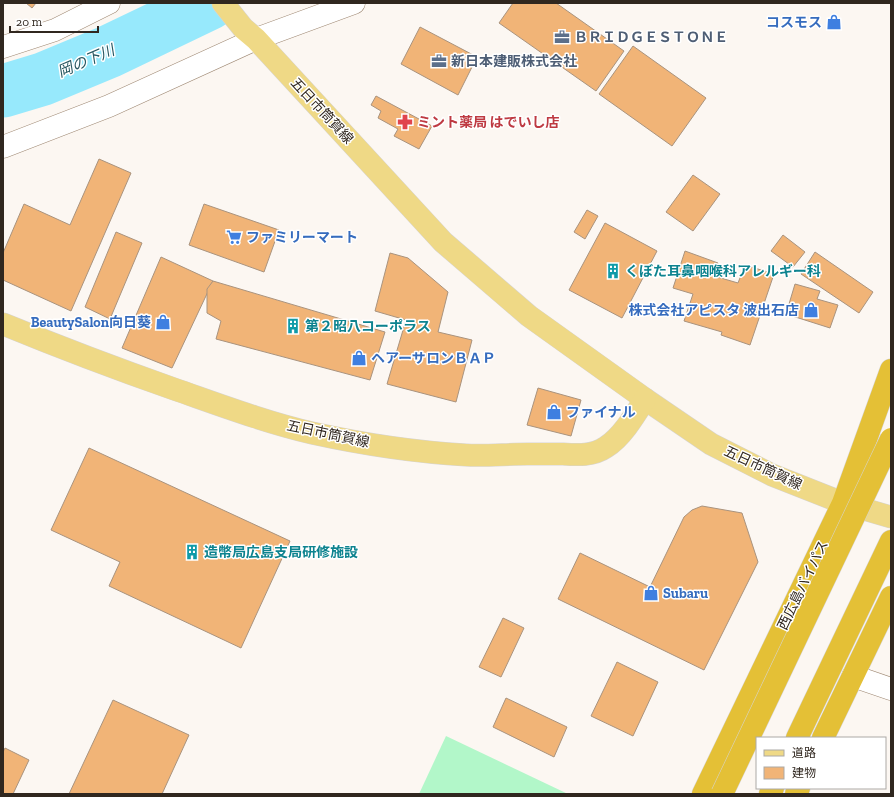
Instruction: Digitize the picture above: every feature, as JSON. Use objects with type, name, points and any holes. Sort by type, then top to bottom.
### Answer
[{"type":"highway","name":"西広島バイパス","points":[[703,794],[843,503],[891,370]]},
{"type":"highway","name":"西広島バイパス","points":[[722,794],[891,439]]},
{"type":"highway","points":[[797,737],[891,541]]},
{"type":"highway","points":[[823,737],[891,597]]},
{"type":"main road","name":"五日市筒賀線","points":[[223,3],[249,34],[443,242],[529,316],[711,444],[772,476],[843,503],[891,517]]},
{"type":"main road","name":"五日市筒賀線","points":[[3,324],[132,374],[268,421],[313,433],[408,449],[467,455],[582,455],[595,452],[606,447],[618,437],[633,418],[645,399]]},
{"type":"street","points":[[3,48],[55,30],[109,3]]},
{"type":"street","points":[[3,147],[109,106],[249,34],[354,3]]},
{"type":"street","points":[[853,676],[891,689]]},
{"type":"green space","points":[[446,736],[568,794],[419,794]]},
{"type":"building","points":[[26,3],[36,3],[32,8]]},
{"type":"building","name":"ＢＲＩＤＧＥＳＴＯＮＥ","points":[[513,3],[556,3],[624,51],[596,91],[499,23]]},
{"type":"building","name":"新日本建販株式会社","points":[[420,27],[477,57],[458,95],[401,64]]},
{"type":"building","points":[[633,46],[706,98],[672,146],[599,94]]},
{"type":"building","name":"ミント薬局 はでいし店","points":[[376,96],[432,126],[419,149],[394,136],[398,129],[378,118],[381,111],[371,105]]},
{"type":"building","points":[[99,159],[131,173],[71,311],[3,280],[3,253],[24,204],[70,225]]},
{"type":"building","points":[[693,175],[720,194],[693,231],[666,212]]},
{"type":"building","name":"ファミリーマート","points":[[204,204],[279,230],[264,272],[189,245]]},
{"type":"building","points":[[587,210],[598,216],[585,239],[574,232]]},
{"type":"building","name":"くぼた耳鼻咽喉科アレルギー科","points":[[605,223],[657,251],[622,318],[569,290]]},
{"type":"building","points":[[116,232],[142,243],[110,319],[85,307]]},
{"type":"building","points":[[783,235],[805,252],[793,267],[771,251]]},
{"type":"building","points":[[685,251],[718,263],[714,276],[738,283],[745,265],[774,274],[750,345],[721,335],[722,332],[684,321],[693,294],[673,288]]},
{"type":"building","points":[[815,252],[873,292],[859,313],[801,274]]},
{"type":"building","points":[[390,253],[408,258],[448,292],[438,332],[472,340],[456,402],[387,384],[406,320],[375,311]]},
{"type":"building","points":[[161,257],[213,281],[172,368],[122,348]]},
{"type":"building","name":"第２昭八コーポラス","points":[[213,281],[385,332],[370,380],[216,339],[221,321],[207,313],[207,289]]},
{"type":"building","name":"株式会社アピスタ 波出石店","points":[[795,284],[820,291],[817,299],[838,305],[830,328],[786,314]]},
{"type":"building","name":"ファイナル","points":[[538,388],[581,400],[571,436],[527,425]]},
{"type":"building","name":"造幣局広島支局研修施設","points":[[89,448],[290,541],[241,648],[109,586],[120,562],[51,530]]},
{"type":"building","name":"Subaru","points":[[702,506],[742,513],[758,562],[704,670],[558,599],[580,553],[650,587],[684,517],[692,510]]},
{"type":"building","points":[[503,618],[524,628],[501,677],[479,667]]},
{"type":"building","points":[[617,662],[658,682],[633,736],[591,716]]},
{"type":"building","points":[[506,698],[567,727],[554,757],[493,727]]},
{"type":"building","points":[[113,700],[189,735],[162,794],[69,794]]},
{"type":"building","points":[[5,748],[29,760],[13,794],[3,794],[3,752]]},
{"type":"waterway","name":"岡の下川","points":[[3,91],[43,79],[108,52],[210,3]]},
{"type":"place","name":"コスモス","points":[[834,22]]},
{"type":"place","name":"ＢＲＩＤＧＥＳＴＯＮＥ","points":[[562,37]]},
{"type":"place","name":"新日本建販株式会社","points":[[439,61]]},
{"type":"place","name":"ミント薬局 はでいし店","points":[[405,122]]},
{"type":"place","name":"ファミリーマート","points":[[234,237]]},
{"type":"place","name":"くぼた耳鼻咽喉科アレルギー科","points":[[613,271]]},
{"type":"place","name":"株式会社アピスタ 波出石店","points":[[811,310]]},
{"type":"place","name":"BeautySalon向日葵","points":[[163,322]]},
{"type":"place","name":"第２昭八コーポラス","points":[[293,326]]},
{"type":"place","name":"ヘアーサロンＢＡＰ","points":[[359,358]]},
{"type":"place","name":"ファイナル","points":[[554,412]]},
{"type":"place","name":"造幣局広島支局研修施設","points":[[192,552]]},
{"type":"place","name":"Subaru","points":[[651,593]]}]
